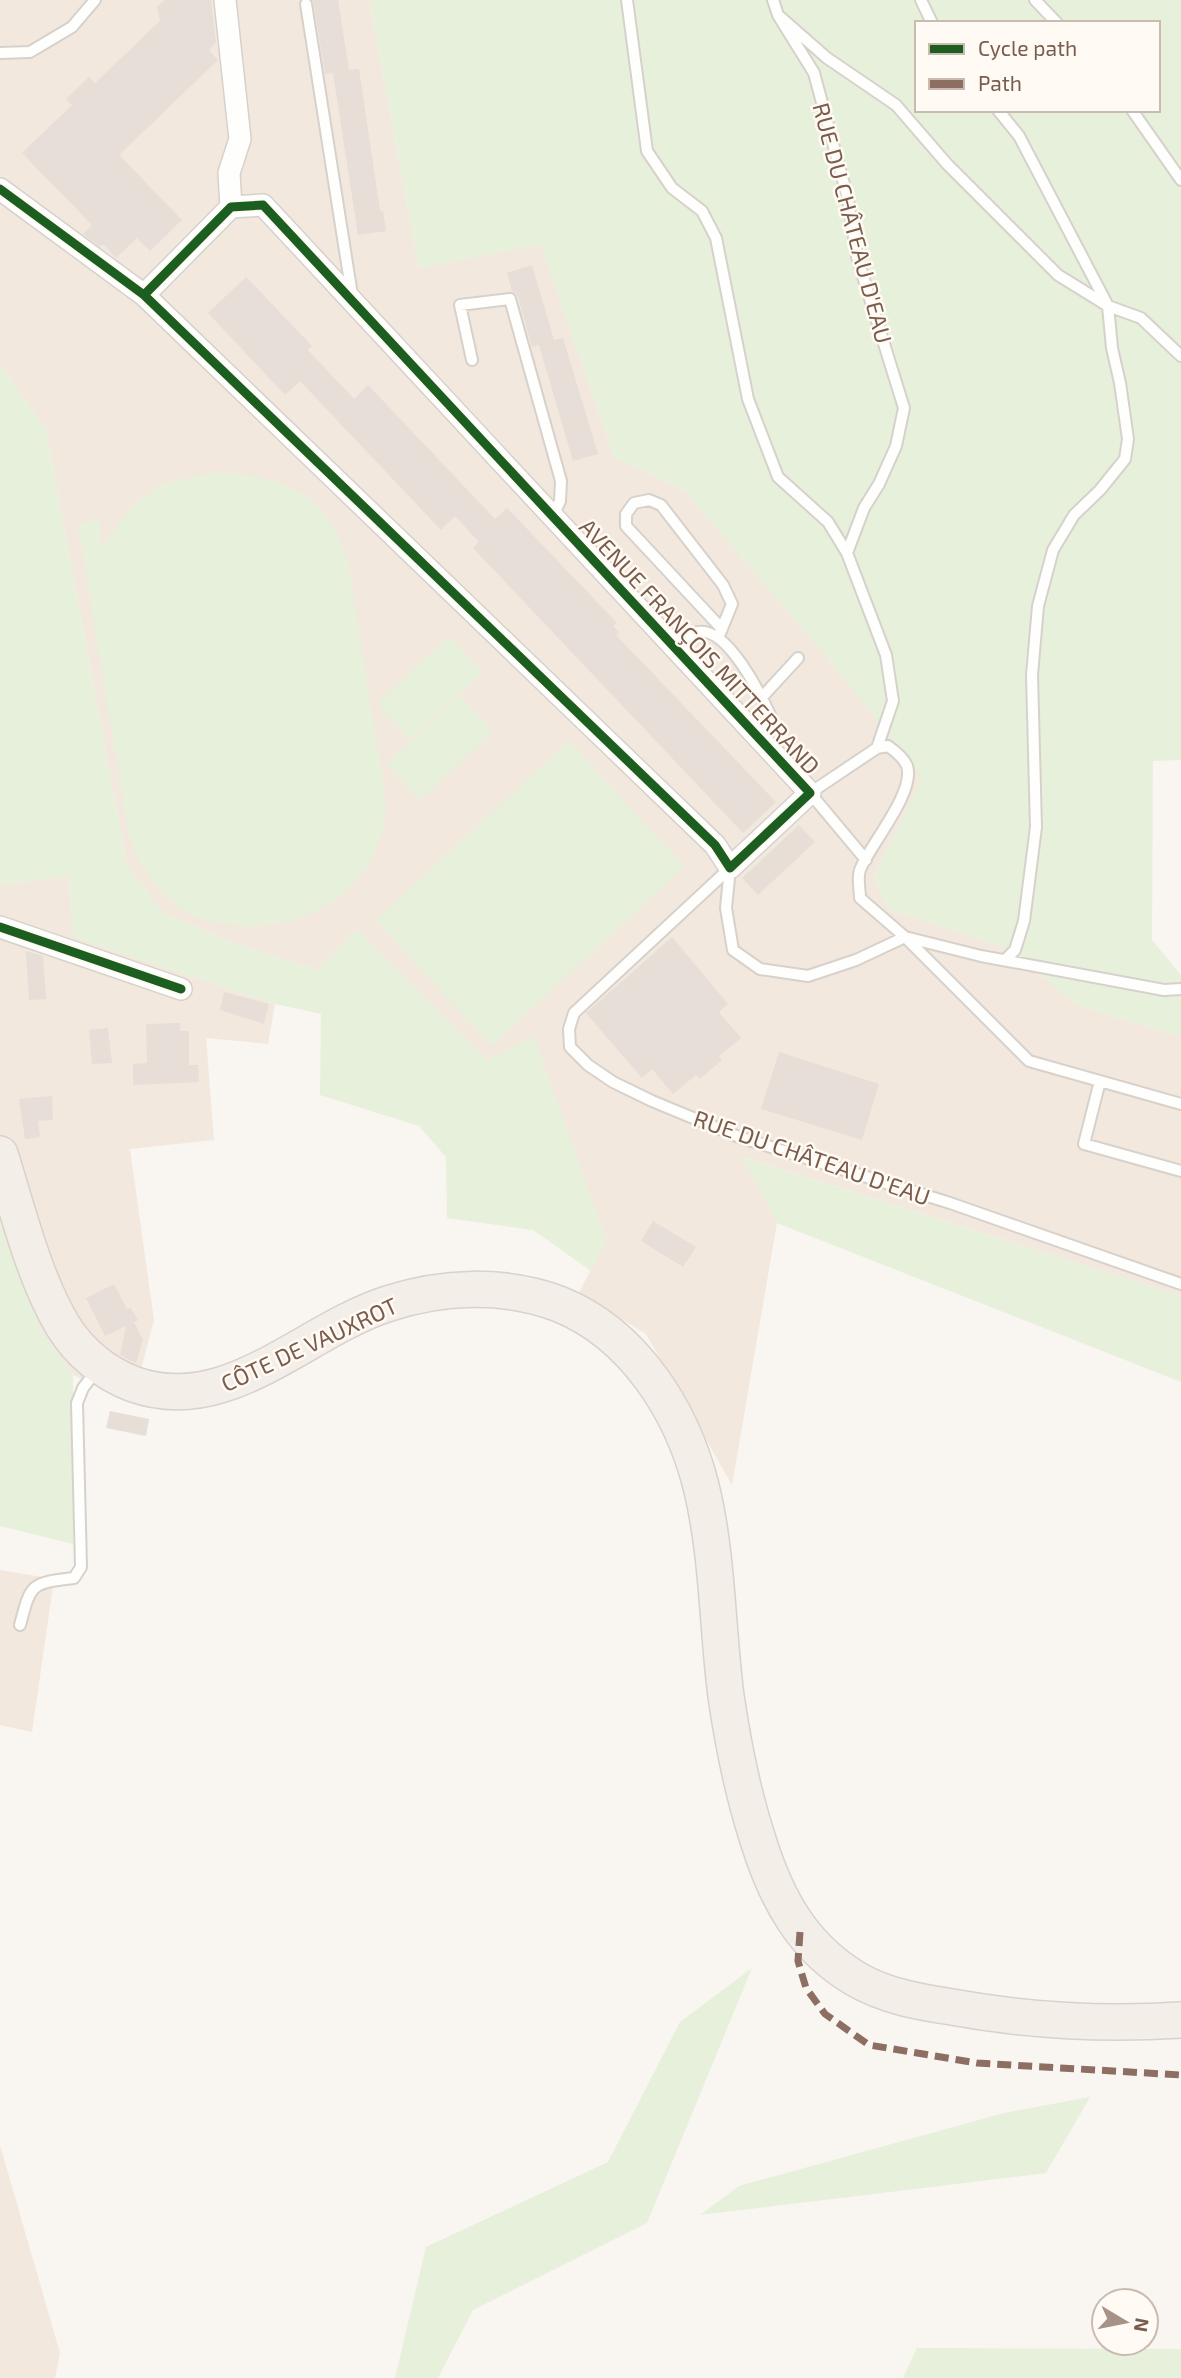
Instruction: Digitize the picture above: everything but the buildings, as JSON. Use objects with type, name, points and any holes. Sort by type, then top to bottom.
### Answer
[{"type":"main road","name":"CÔTE DE VAUXROT","points":[[0,1154],[50,1298],[65,1328],[99,1366],[128,1382],[153,1390],[183,1393],[214,1389],[255,1371],[354,1318],[411,1297],[446,1291],[496,1290],[526,1295],[561,1305],[589,1320],[630,1353],[661,1392],[678,1425],[697,1475],[710,1539],[726,1700],[743,1787],[752,1824],[773,1885],[796,1927],[827,1959],[858,1980],[905,1998],[984,2013],[1076,2023],[1181,2020]]},
{"type":"street","points":[[144,295],[231,207],[229,173],[240,139],[225,0]]},
{"type":"street","points":[[0,189],[144,295],[715,845],[730,868]]},
{"type":"street","name":"AVENUE FRANÇOIS MITTERRAND","points":[[231,207],[263,205],[810,793],[730,868]]},
{"type":"street","points":[[0,927],[181,989]]},
{"type":"lane","points":[[0,53],[30,52],[72,27],[95,0]]},
{"type":"lane","points":[[627,0],[647,151],[673,188],[702,211],[716,238],[748,399],[778,477],[828,522],[847,553],[886,655],[893,701],[877,748]]},
{"type":"lane","name":"RUE DU CHÂTEAU D'EAU","points":[[773,0],[778,15],[814,73],[848,199],[857,257],[904,408],[896,446],[864,509],[847,553]]},
{"type":"lane","points":[[921,0],[931,21]]},
{"type":"lane","points":[[1035,0],[1054,21]]},
{"type":"lane","points":[[306,4],[353,300]]},
{"type":"lane","name":"RUE DU CHÂTEAU D'EAU","points":[[778,15],[827,58],[895,105],[947,164],[1058,275],[1108,306],[1142,318],[1181,356]]},
{"type":"lane","points":[[1000,112],[1019,136],[1108,306],[1112,348],[1121,383],[1128,439],[1125,459],[1100,490],[1074,515],[1053,550],[1038,607],[1032,674],[1036,827],[1024,921],[1015,950],[1005,960]]},
{"type":"lane","points":[[1133,112],[1181,180]]},
{"type":"lane","points":[[472,360],[460,305],[510,299],[561,481],[560,501],[553,516]]},
{"type":"lane","points":[[720,633],[732,604],[723,585],[661,505],[649,500],[634,503],[626,514],[626,526],[720,633],[762,697],[771,718],[762,741]]},
{"type":"lane","points":[[673,645],[697,632],[720,633]]},
{"type":"lane","points":[[762,697],[798,659]]},
{"type":"lane","points":[[866,860],[810,793],[877,748],[888,746],[898,753],[907,767],[907,785],[884,831],[866,860],[858,872],[860,898],[905,937],[1029,1061],[1181,1104]]},
{"type":"lane","points":[[730,868],[726,908],[733,950],[760,970],[808,976],[856,960],[905,937],[1005,960],[1164,990],[1181,989]]},
{"type":"lane","name":"RUE DU CHÂTEAU D'EAU","points":[[730,868],[574,1013],[569,1029],[570,1047],[588,1065],[613,1082],[739,1137],[950,1203],[1181,1284]]},
{"type":"lane","points":[[1100,1081],[1084,1143],[1181,1171]]},
{"type":"lane","points":[[20,1625],[28,1593],[41,1582],[74,1578],[81,1567],[77,1403],[83,1388],[99,1366]]},
{"type":"shaded area","points":[[0,0],[369,0],[419,268],[541,244],[614,457],[685,491],[826,656],[923,777],[874,877],[888,909],[1005,947],[1079,1006],[1181,1036],[1181,1296],[743,1157],[777,1223],[732,1485],[646,1334],[579,1293],[606,1240],[533,1037],[488,1062],[358,930],[318,970],[238,945],[162,912],[127,866],[46,430],[0,365]]},
{"type":"shaded area","points":[[68,876],[74,937],[275,1004],[268,1044],[206,1038],[214,1140],[130,1149],[154,1320],[132,1403],[73,1375],[39,1327],[0,1207],[0,885]]},
{"type":"shaded area","points":[[0,1570],[54,1579],[32,1732],[0,1725]]},
{"type":"shaded area","points":[[0,2145],[60,2353],[55,2378],[0,2378]]},
{"type":"green space","points":[[369,0],[1181,0],[1181,760],[1153,761],[1152,940],[1181,975],[1181,1036],[1079,1006],[1005,947],[888,909],[874,877],[922,777],[826,656],[685,491],[614,457],[541,245],[419,268]]},
{"type":"green space","points":[[0,365],[46,430],[127,866],[162,912],[238,945],[318,970],[357,929],[488,1061],[534,1036],[606,1240],[591,1271],[533,1230],[447,1218],[446,1157],[419,1126],[320,1095],[321,1014],[275,1004],[74,937],[68,876],[0,885]]},
{"type":"green space","points":[[218,472],[264,479],[300,492],[328,518],[339,537],[348,561],[384,782],[383,829],[374,853],[361,875],[344,893],[324,907],[278,924],[227,924],[203,920],[187,913],[156,885],[134,849],[129,837],[78,524],[99,519],[102,547],[134,504],[162,484]]},
{"type":"green space","points":[[449,636],[483,672],[410,740],[377,703]]},
{"type":"green space","points":[[460,696],[493,732],[420,800],[387,764]]},
{"type":"green space","points":[[569,741],[685,867],[491,1046],[376,920]]},
{"type":"green space","points":[[742,1157],[1181,1296],[1181,1382],[777,1223]]},
{"type":"green space","points":[[0,1207],[39,1327],[73,1375],[73,1544],[0,1526]]},
{"type":"green space","points":[[752,1968],[647,2223],[473,2310],[438,2378],[395,2378],[426,2247],[608,2162],[680,2022]]},
{"type":"green space","points":[[1090,2097],[1046,2173],[700,2215],[739,2186],[1004,2113]]},
{"type":"green space","points":[[917,2348],[1090,2349],[1090,2357],[1160,2357],[1160,2349],[1181,2349],[1181,2378],[903,2378]]},
{"type":"marked path","points":[[800,1932],[798,1961],[806,1988],[825,2014],[869,2045],[977,2063],[1181,2075]]},
{"type":"cycle path","points":[[0,189],[144,295],[715,845],[730,868],[810,793],[263,205],[231,207],[144,295]]},
{"type":"cycle path","points":[[0,927],[181,989]]}]
